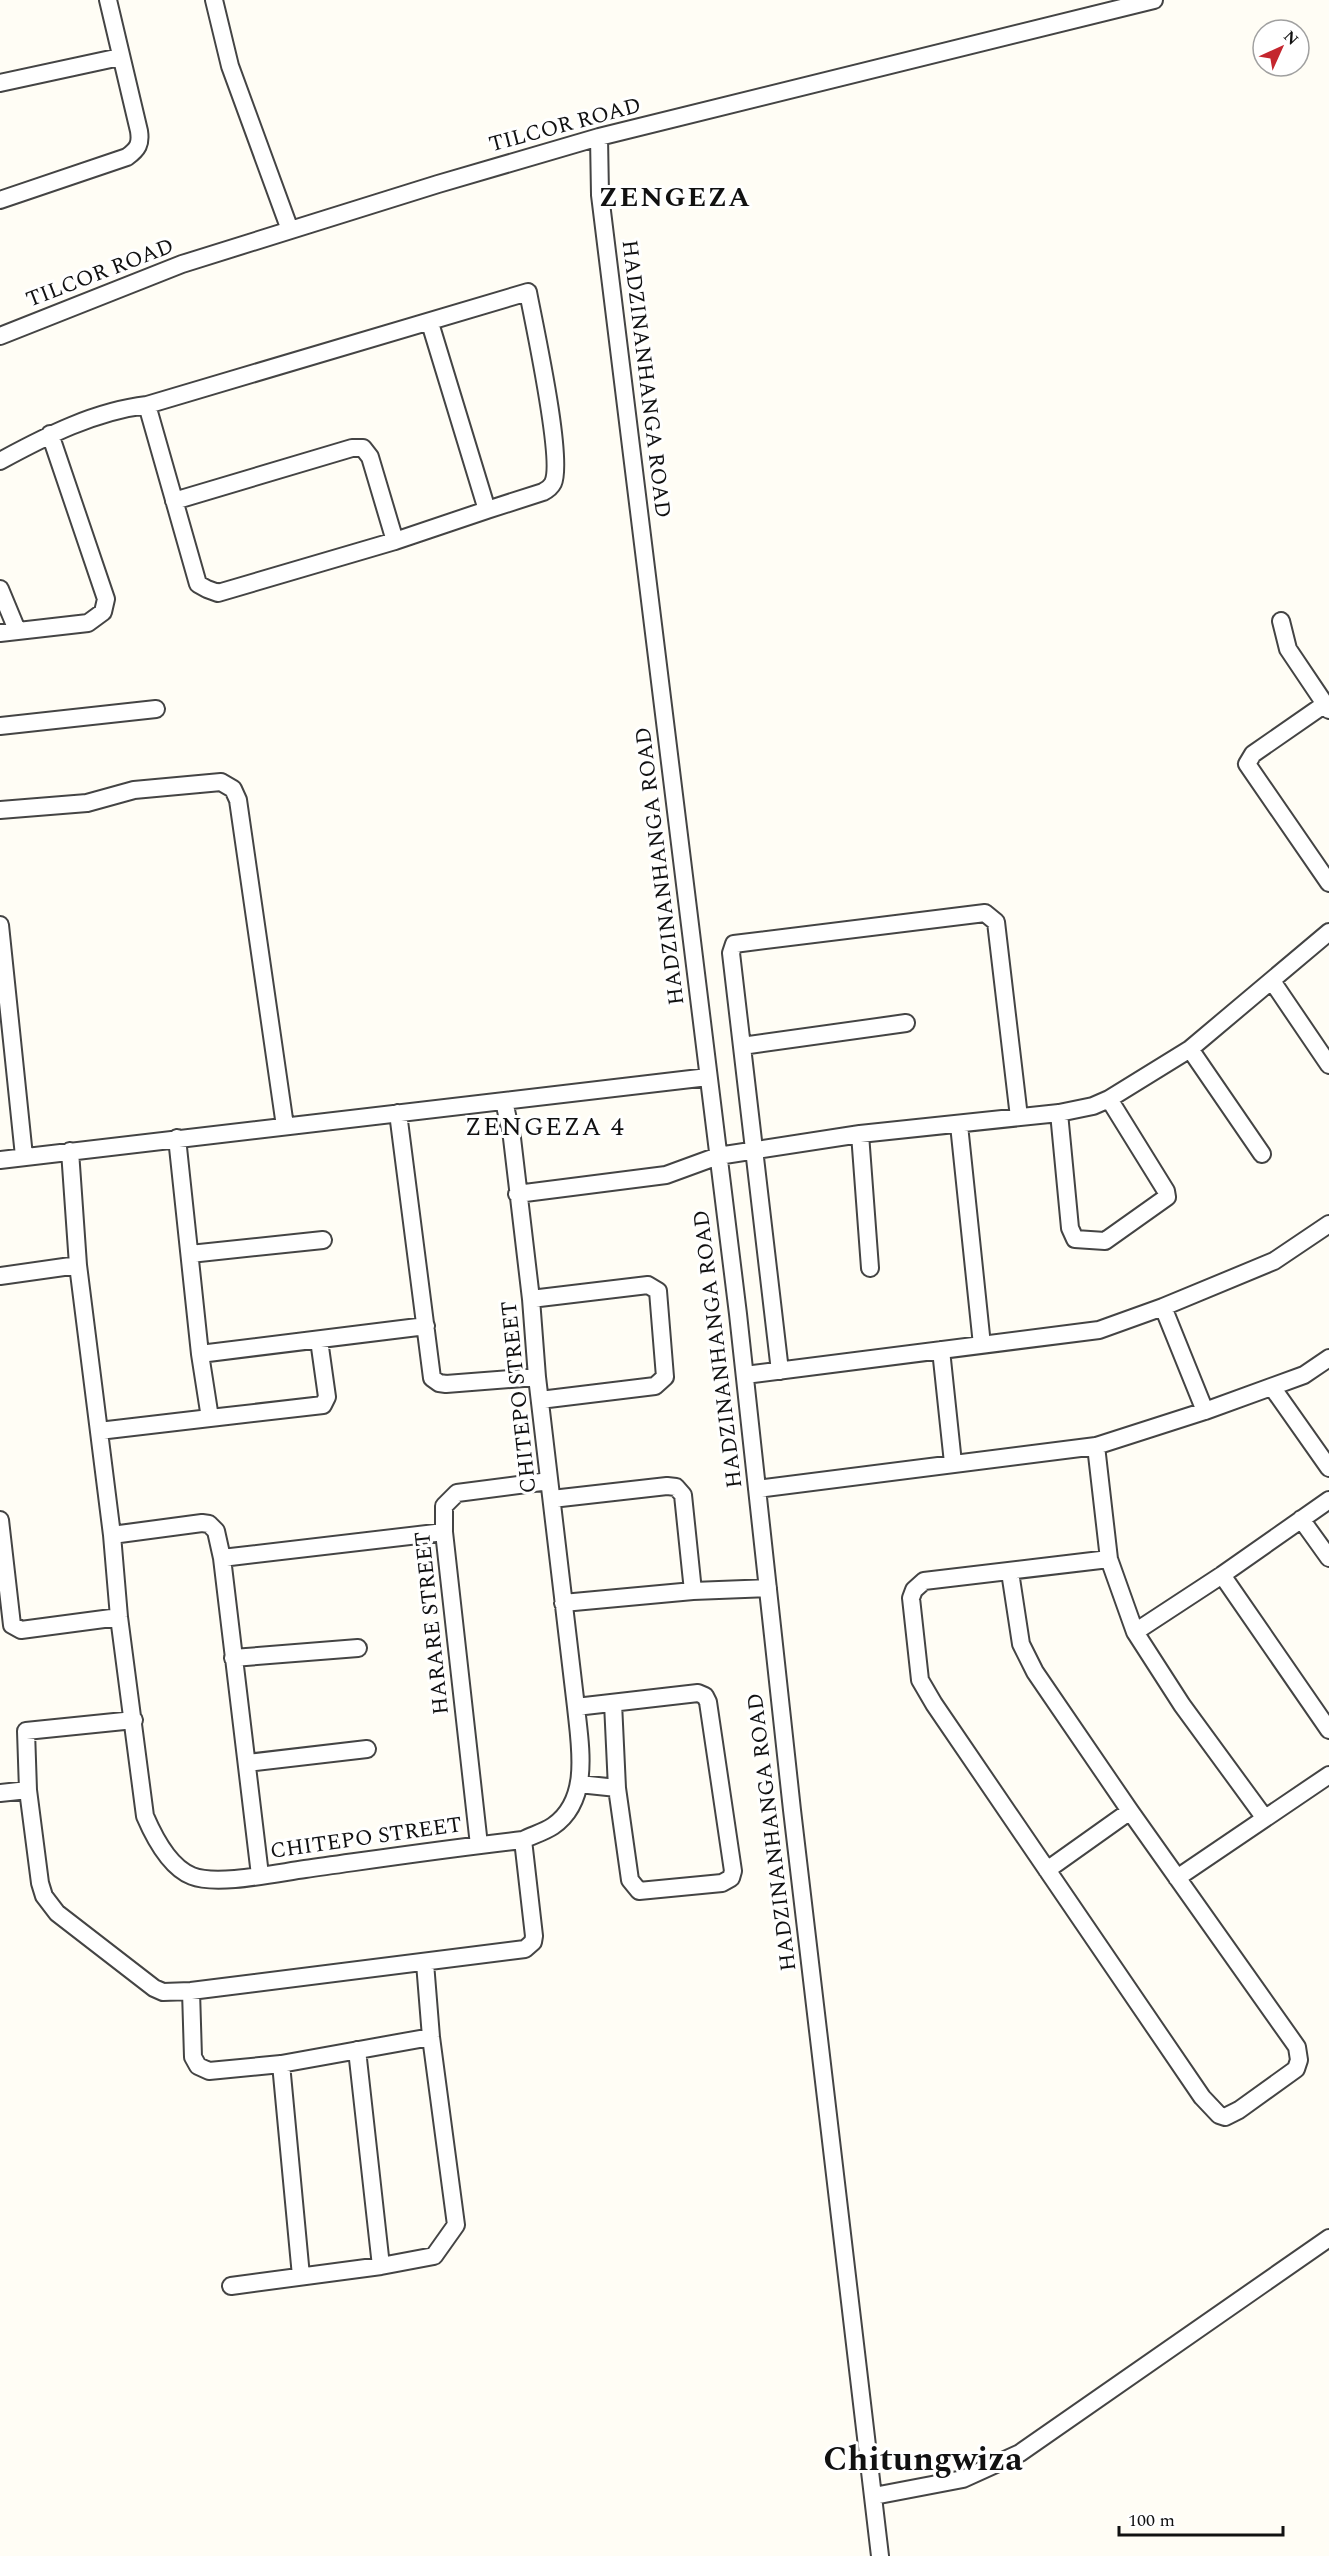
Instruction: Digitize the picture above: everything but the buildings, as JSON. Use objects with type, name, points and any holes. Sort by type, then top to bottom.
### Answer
[{"type":"street","points":[[0,200],[127,156],[137,149],[141,142],[108,0]]},
{"type":"street","points":[[214,0],[230,66],[290,230]]},
{"type":"street","name":"TILCOR ROAD","points":[[0,336],[182,264],[599,137],[1154,0]]},
{"type":"street","points":[[0,83],[120,57]]},
{"type":"street","name":"HADZINANHANGA ROAD","points":[[599,137],[600,195],[745,1375],[792,1810],[880,2556]]},
{"type":"street","points":[[0,461],[50,434],[123,408],[147,405],[430,323],[528,292],[551,416],[555,476],[549,488],[543,492],[395,541],[218,592],[198,584],[147,405]]},
{"type":"street","points":[[430,323],[487,510]]},
{"type":"street","points":[[0,633],[88,623],[103,612],[106,599],[50,434]]},
{"type":"street","points":[[174,501],[352,448],[363,448],[370,457],[395,541]]},
{"type":"street","points":[[0,589],[17,630]]},
{"type":"street","points":[[1281,621],[1288,649],[1327,707],[1253,754],[1247,764],[1329,884]]},
{"type":"street","points":[[0,726],[156,709]]},
{"type":"street","points":[[0,810],[87,803],[120,792],[221,782],[233,789],[238,800],[285,1126]]},
{"type":"street","points":[[780,1371],[731,953],[735,944],[985,913],[996,922],[1020,1117]]},
{"type":"street","points":[[0,925],[4,1010],[24,1156]]},
{"type":"street","points":[[517,1194],[666,1174],[718,1156],[755,1150],[860,1134],[1059,1113],[1093,1106],[1109,1099],[1190,1049],[1329,932]]},
{"type":"street","points":[[1272,981],[1329,1065]]},
{"type":"street","points":[[742,1046],[906,1023]]},
{"type":"street","points":[[1190,1049],[1262,1154]]},
{"type":"street","points":[[0,1160],[708,1077]]},
{"type":"street","points":[[1059,1113],[1070,1228],[1075,1239],[1105,1241],[1167,1197],[1166,1191],[1109,1099]]},
{"type":"street","name":"CHITEPO STREET","points":[[70,1151],[78,1265],[145,1816],[152,1832],[169,1858],[184,1872],[201,1879],[261,1875],[523,1840],[554,1825],[564,1815],[579,1784],[581,1759],[576,1707],[537,1377],[531,1299],[512,1138],[504,1101]]},
{"type":"street","points":[[398,1113],[431,1375],[439,1383],[537,1377]]},
{"type":"street","points":[[960,1125],[982,1345]]},
{"type":"street","points":[[860,1134],[870,1268]]},
{"type":"street","points":[[177,1138],[200,1354],[210,1418]]},
{"type":"street","points":[[745,1375],[1099,1330],[1163,1307],[1274,1261],[1329,1224]]},
{"type":"street","points":[[190,1254],[323,1240]]},
{"type":"street","points":[[0,1276],[78,1265]]},
{"type":"street","points":[[531,1299],[648,1285],[658,1292],[665,1377],[655,1386],[540,1400]]},
{"type":"street","points":[[1163,1307],[1205,1411]]},
{"type":"street","points":[[200,1354],[426,1326]]},
{"type":"street","points":[[99,1431],[322,1406],[327,1398],[319,1340]]},
{"type":"street","points":[[941,1350],[952,1463]]},
{"type":"street","points":[[757,1489],[1096,1446],[1205,1411],[1304,1375],[1329,1358]]},
{"type":"street","points":[[1272,1387],[1329,1468]]},
{"type":"street","points":[[1096,1446],[1109,1558],[1135,1632],[1182,1705],[1264,1817]]},
{"type":"street","name":"HARARE STREET","points":[[479,1845],[444,1532],[444,1506],[457,1493],[549,1481]]},
{"type":"street","points":[[552,1499],[667,1486],[679,1489],[683,1495],[693,1591]]},
{"type":"street","points":[[1135,1632],[1222,1575],[1329,1500]]},
{"type":"street","points":[[1301,1519],[1329,1558]]},
{"type":"street","points":[[0,1520],[4,1587],[12,1625],[21,1630],[119,1617]]},
{"type":"street","points":[[112,1535],[202,1523],[209,1524],[216,1531],[222,1558],[261,1875]]},
{"type":"street","points":[[222,1558],[444,1532]]},
{"type":"street","points":[[1010,1572],[1021,1644],[1035,1672],[1130,1811],[1291,2038],[1299,2054],[1296,2069],[1239,2110],[1225,2117],[1219,2115],[1202,2097],[933,1704],[920,1680],[911,1598],[918,1585],[924,1581],[1109,1558]]},
{"type":"street","points":[[1222,1575],[1329,1730]]},
{"type":"street","points":[[563,1603],[693,1591],[768,1588]]},
{"type":"street","points":[[233,1658],[358,1648]]},
{"type":"street","points":[[576,1707],[698,1693],[706,1698],[733,1871],[731,1878],[722,1883],[666,1890],[644,1892],[635,1888],[630,1880],[617,1788],[612,1703]]},
{"type":"street","points":[[134,1720],[26,1731],[28,1790],[40,1883],[49,1904],[154,1988],[163,1992],[191,1991],[518,1952],[533,1942],[534,1936],[523,1840]]},
{"type":"street","points":[[246,1763],[367,1749]]},
{"type":"street","points":[[1177,1878],[1329,1774]]},
{"type":"street","points":[[579,1784],[617,1788]]},
{"type":"street","points":[[0,1793],[28,1790]]},
{"type":"street","points":[[1047,1870],[1130,1811]]},
{"type":"street","points":[[231,2286],[381,2266],[434,2256],[456,2225],[431,2037],[425,1963]]},
{"type":"street","points":[[191,1991],[193,2057],[198,2066],[209,2071],[281,2064],[431,2037]]},
{"type":"street","points":[[357,2050],[381,2266]]},
{"type":"street","points":[[281,2064],[301,2276]]},
{"type":"street","points":[[874,2496],[963,2479],[1020,2453],[1329,2238]]},
{"type":"district","name":"ZENGEZA","points":[[675,197]]},
{"type":"district","name":"ZENGEZA 4","points":[[545,1127]]},
{"type":"district","name":"Chitungwiza","points":[[923,2460]]}]
